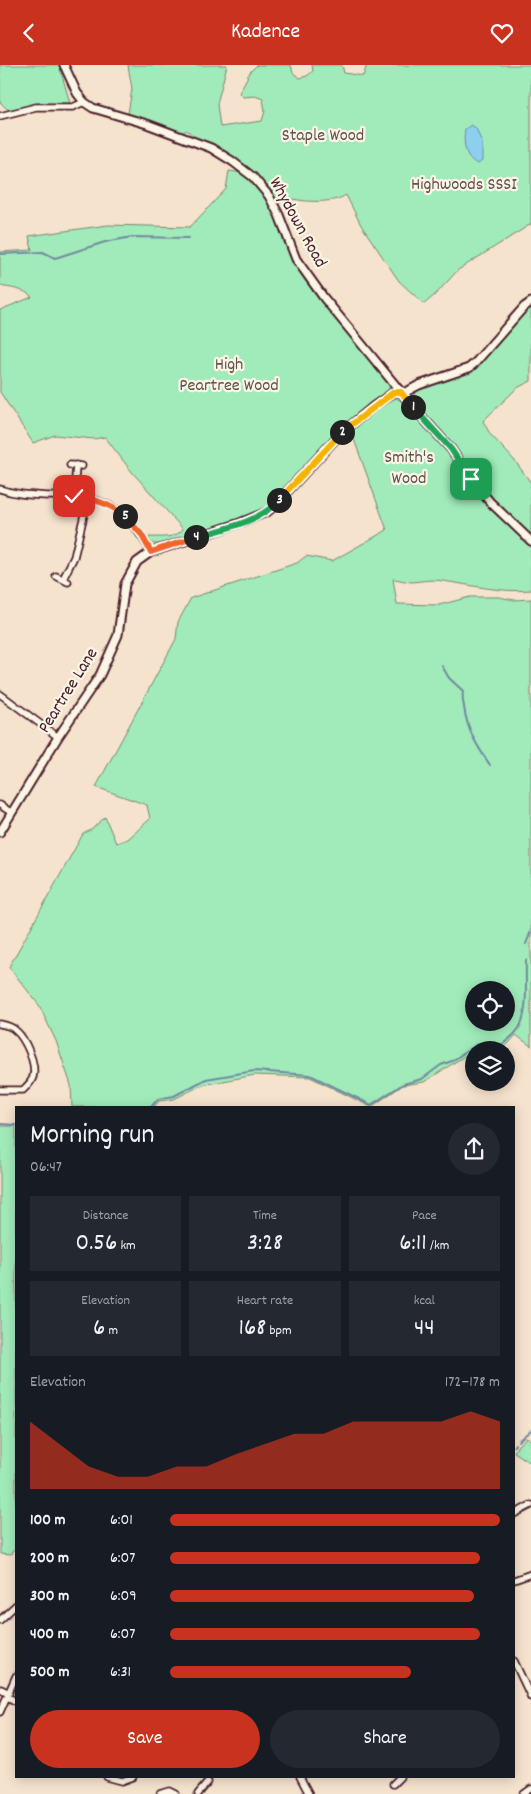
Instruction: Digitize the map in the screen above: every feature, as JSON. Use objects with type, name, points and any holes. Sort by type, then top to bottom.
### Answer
[{"type":"street","points":[[0,116],[36,107],[73,107],[84,102],[77,93],[64,65]]},
{"type":"street","name":"Whydown Road","points":[[84,102],[93,108],[147,124],[211,148],[253,177],[269,196],[279,215],[296,259],[324,298],[401,392],[451,449],[471,479],[490,502],[531,541]]},
{"type":"street","name":"Peartree Lane","points":[[0,832],[58,737],[100,675],[114,647],[121,620],[127,578],[137,562],[151,552],[237,525],[266,512],[273,507],[338,435],[394,392],[406,393],[418,385],[469,368],[524,307],[531,302]]},
{"type":"street","points":[[74,496],[76,465]]},
{"type":"street","points":[[0,489],[20,495],[74,496],[104,503],[127,517],[141,534],[151,552]]},
{"type":"street","points":[[56,576],[66,581],[74,557],[88,498]]},
{"type":"street","points":[[0,694],[58,737]]},
{"type":"street","points":[[0,805],[12,813]]},
{"type":"street","points":[[0,1024],[16,1030],[26,1043],[34,1067],[33,1076],[23,1090],[0,1090]]},
{"type":"street","points":[[515,1514],[531,1505]]},
{"type":"street","points":[[515,1580],[531,1574]]},
{"type":"street","points":[[0,1620],[15,1606]]},
{"type":"street","points":[[515,1663],[531,1697]]},
{"type":"street","points":[[0,1712],[15,1679]]},
{"type":"street","points":[[0,1689],[15,1701]]},
{"type":"street","points":[[111,1778],[122,1781],[130,1778]]},
{"type":"street","points":[[301,1778],[309,1794]]},
{"type":"street","points":[[198,1794],[208,1782]]},
{"type":"street","points":[[524,1794],[531,1789]]},
{"type":"street","points":[[160,1794],[170,1791],[176,1794]]},
{"type":"green space","points":[[0,65],[59,65],[70,103],[34,104],[12,110],[7,109],[0,102]]},
{"type":"green space","points":[[128,65],[227,65],[217,104],[220,127],[262,121],[265,111],[263,99],[255,96],[243,97],[239,93],[250,72],[257,65],[291,65],[293,73],[300,78],[307,76],[313,71],[312,65],[342,65],[344,73],[363,76],[367,65],[531,65],[531,224],[458,270],[424,304],[399,281],[361,225],[346,195],[326,201],[289,198],[278,203],[252,173],[219,148],[200,141],[186,130],[183,133],[128,114],[132,89]]},
{"type":"green space","name":"High Peartree Wood","points":[[229,171],[240,173],[249,178],[264,194],[271,204],[290,254],[301,274],[325,307],[390,384],[388,391],[342,428],[273,502],[227,525],[161,544],[154,544],[149,541],[149,537],[172,536],[183,529],[132,472],[105,437],[94,439],[55,435],[33,443],[0,392],[0,310],[32,297],[13,288],[0,286],[0,252],[32,250],[29,236],[108,225],[190,227],[226,189]]},
{"type":"green space","points":[[531,306],[531,381],[517,388],[483,421],[490,434],[515,461],[531,483],[531,535],[488,495],[460,454],[417,407],[414,397],[417,389],[422,385],[471,371],[479,365],[521,315]]},
{"type":"green space","name":"Smith's Wood","points":[[396,398],[413,410],[428,426],[457,460],[458,467],[483,498],[531,546],[531,590],[498,590],[439,580],[412,582],[393,579],[397,604],[439,605],[470,597],[499,597],[514,600],[531,599],[531,1046],[516,1035],[511,1041],[465,1041],[465,1056],[424,1082],[403,1085],[372,1106],[310,1077],[255,1075],[202,1085],[174,1099],[159,1101],[155,1106],[72,1106],[71,1085],[56,1041],[39,1005],[9,967],[83,834],[91,830],[105,817],[116,843],[128,839],[150,819],[147,805],[96,787],[176,639],[178,622],[191,598],[297,563],[306,556],[332,561],[387,530],[351,431],[380,406]]},
{"type":"green space","points":[[0,1126],[15,1126],[15,1550],[11,1555],[0,1554]]},
{"type":"green space","points":[[527,1437],[531,1441],[531,1463],[515,1453],[518,1445]]},
{"type":"water","points":[[471,125],[476,128],[482,143],[482,161],[478,164],[473,162],[467,154],[464,139],[465,129]]},
{"type":"waterway","points":[[0,254],[43,252],[55,258],[105,242],[132,237],[189,238]]},
{"type":"waterway","points":[[442,666],[449,678],[463,691],[465,715],[470,730],[490,765]]},
{"type":"waterway","points":[[526,944],[531,931]]},
{"type":"waterway","points":[[152,1106],[158,1099],[174,1096],[206,1079],[254,1071],[310,1075],[371,1105],[403,1084],[422,1079],[441,1065],[452,1061],[477,1044],[498,1047],[507,1041],[519,1028],[524,1013],[526,960]]},
{"type":"waterway","points":[[0,1124],[15,1125]]},
{"type":"waterway","points":[[518,1441],[531,1430]]},
{"type":"route","points":[[74,496],[95,499],[116,509],[127,517],[141,534],[151,552],[237,525],[273,507],[338,435],[394,392],[401,392],[451,449],[471,479]]},
{"type":"park label","name":"Staple Wood","points":[[323,136]]},
{"type":"park label","name":"Highwoods SSSI","points":[[464,185]]}]
